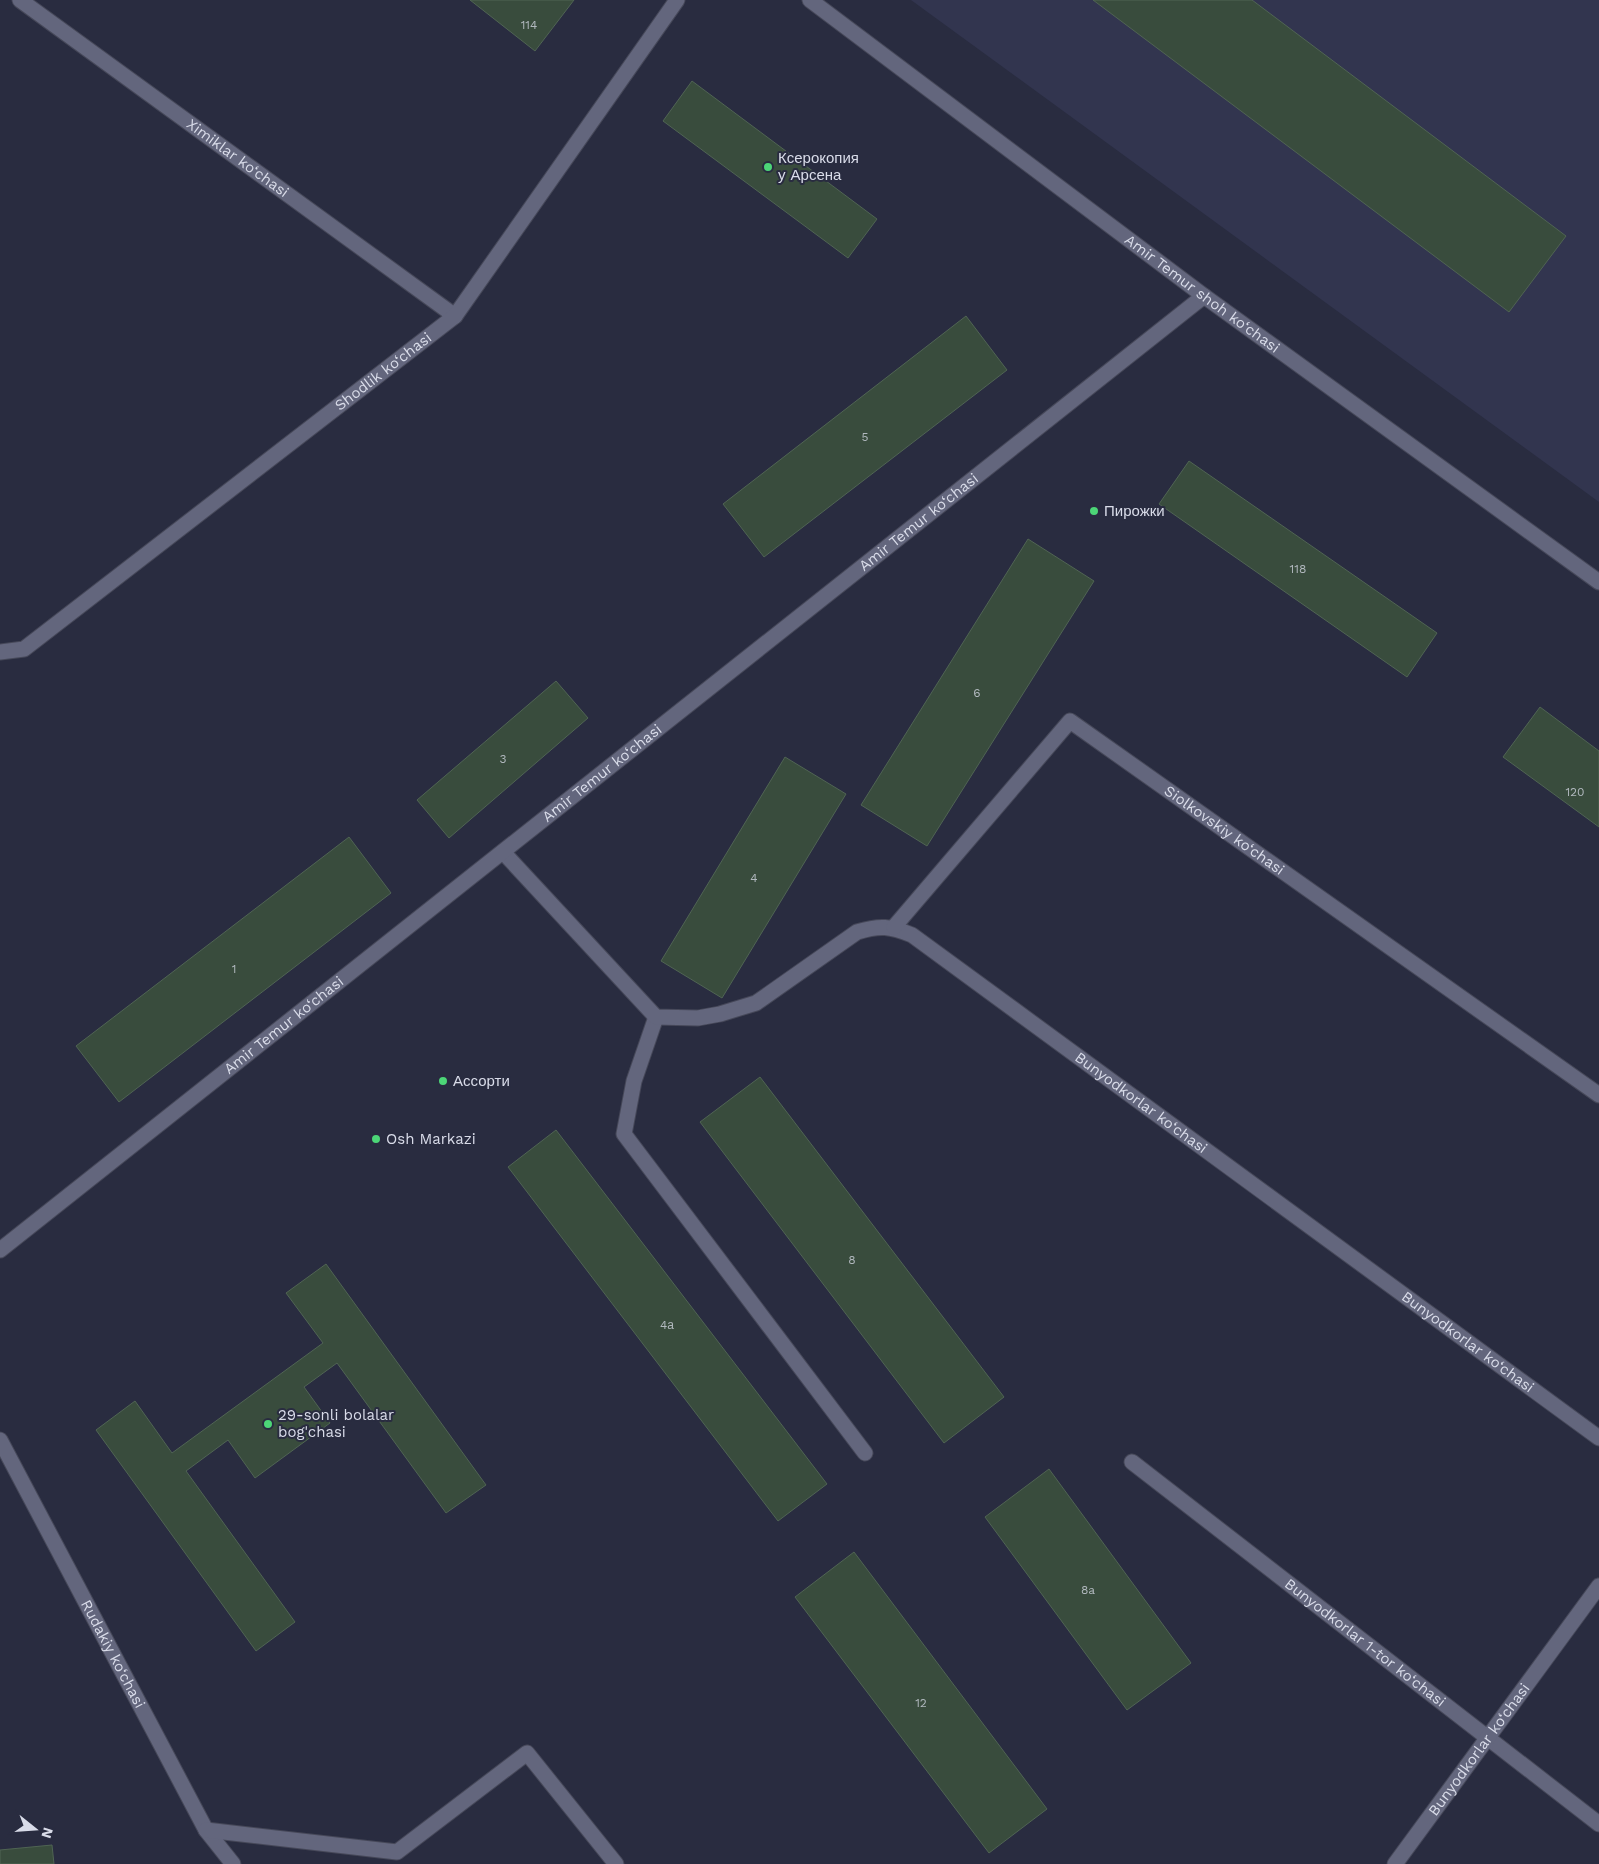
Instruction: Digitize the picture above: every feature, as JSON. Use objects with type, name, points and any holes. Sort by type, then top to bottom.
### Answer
[{"type":"street","name":"Ximiklar ko‘chasi","points":[[20,0],[455,316]]},
{"type":"street","name":"Shodlik ko‘chasi","points":[[0,652],[24,649],[455,316],[677,0]]},
{"type":"street","name":"Amir Temur shoh ko‘chasi","points":[[810,0],[1204,296],[1599,582]]},
{"type":"street","name":"Amir Temur ko‘chasi","points":[[0,1250],[1204,296]]},
{"type":"street","name":"Siolkovskiy ko‘chasi","points":[[894,927],[1070,721],[1599,1095]]},
{"type":"street","points":[[503,852],[656,1017],[634,1081],[624,1134],[865,1453]]},
{"type":"street","name":"Bunyodkorlar ko‘chasi","points":[[656,1017],[698,1018],[720,1014],[756,1003],[857,932],[875,926],[894,927],[912,935],[1599,1438]]},
{"type":"street","name":"Rudakiy ko‘chasi","points":[[0,1440],[206,1830],[233,1864]]},
{"type":"street","name":"Bunyodkorlar 1-tor ko‘chasi","points":[[1132,1462],[1599,1824]]},
{"type":"street","name":"Bunyodkorlar ko‘chasi","points":[[1395,1864],[1599,1586]]},
{"type":"street","points":[[206,1830],[397,1852],[527,1753],[616,1864]]},
{"type":"shaded area","points":[[911,0],[1599,0],[1599,502]]},
{"type":"building","points":[[470,0],[574,0],[535,51]]},
{"type":"building","points":[[1093,0],[1252,0],[1566,236],[1509,312]]},
{"type":"building","points":[[692,81],[877,219],[848,258],[663,121]]},
{"type":"building","points":[[966,316],[1007,370],[764,557],[723,504]]},
{"type":"building","points":[[1189,461],[1437,633],[1407,677],[1159,504]]},
{"type":"building","points":[[1028,539],[1094,581],[927,846],[861,805]]},
{"type":"building","points":[[556,681],[588,718],[449,838],[417,800]]},
{"type":"building","points":[[1540,707],[1599,751],[1599,827],[1503,757]]},
{"type":"building","points":[[785,757],[846,794],[722,998],[661,961]]},
{"type":"building","points":[[349,837],[391,893],[119,1102],[76,1046]]},
{"type":"building","points":[[760,1077],[1004,1397],[944,1443],[700,1122]]},
{"type":"building","points":[[556,1130],[827,1484],[778,1521],[508,1167]]},
{"type":"building","points":[[326,1264],[486,1485],[446,1513],[337,1363],[304,1387],[330,1423],[255,1478],[228,1440],[186,1471],[295,1622],[256,1651],[96,1430],[135,1401],[172,1453],[323,1343],[286,1293]]},
{"type":"building","points":[[1049,1469],[1191,1663],[1127,1710],[985,1517]]},
{"type":"building","points":[[854,1552],[1047,1809],[989,1853],[795,1597]]},
{"type":"building","points":[[52,1845],[54,1864],[0,1864],[0,1850]]},
{"type":"place","name":"Ксерокопия у Арсена","points":[[768,167]]},
{"type":"place","name":"Пирожки","points":[[1094,511]]},
{"type":"place","name":"Ассорти","points":[[443,1081]]},
{"type":"place","name":"Osh Markazi","points":[[376,1139]]},
{"type":"place","name":"29-sonli bolalar bog'chasi","points":[[268,1424]]}]
